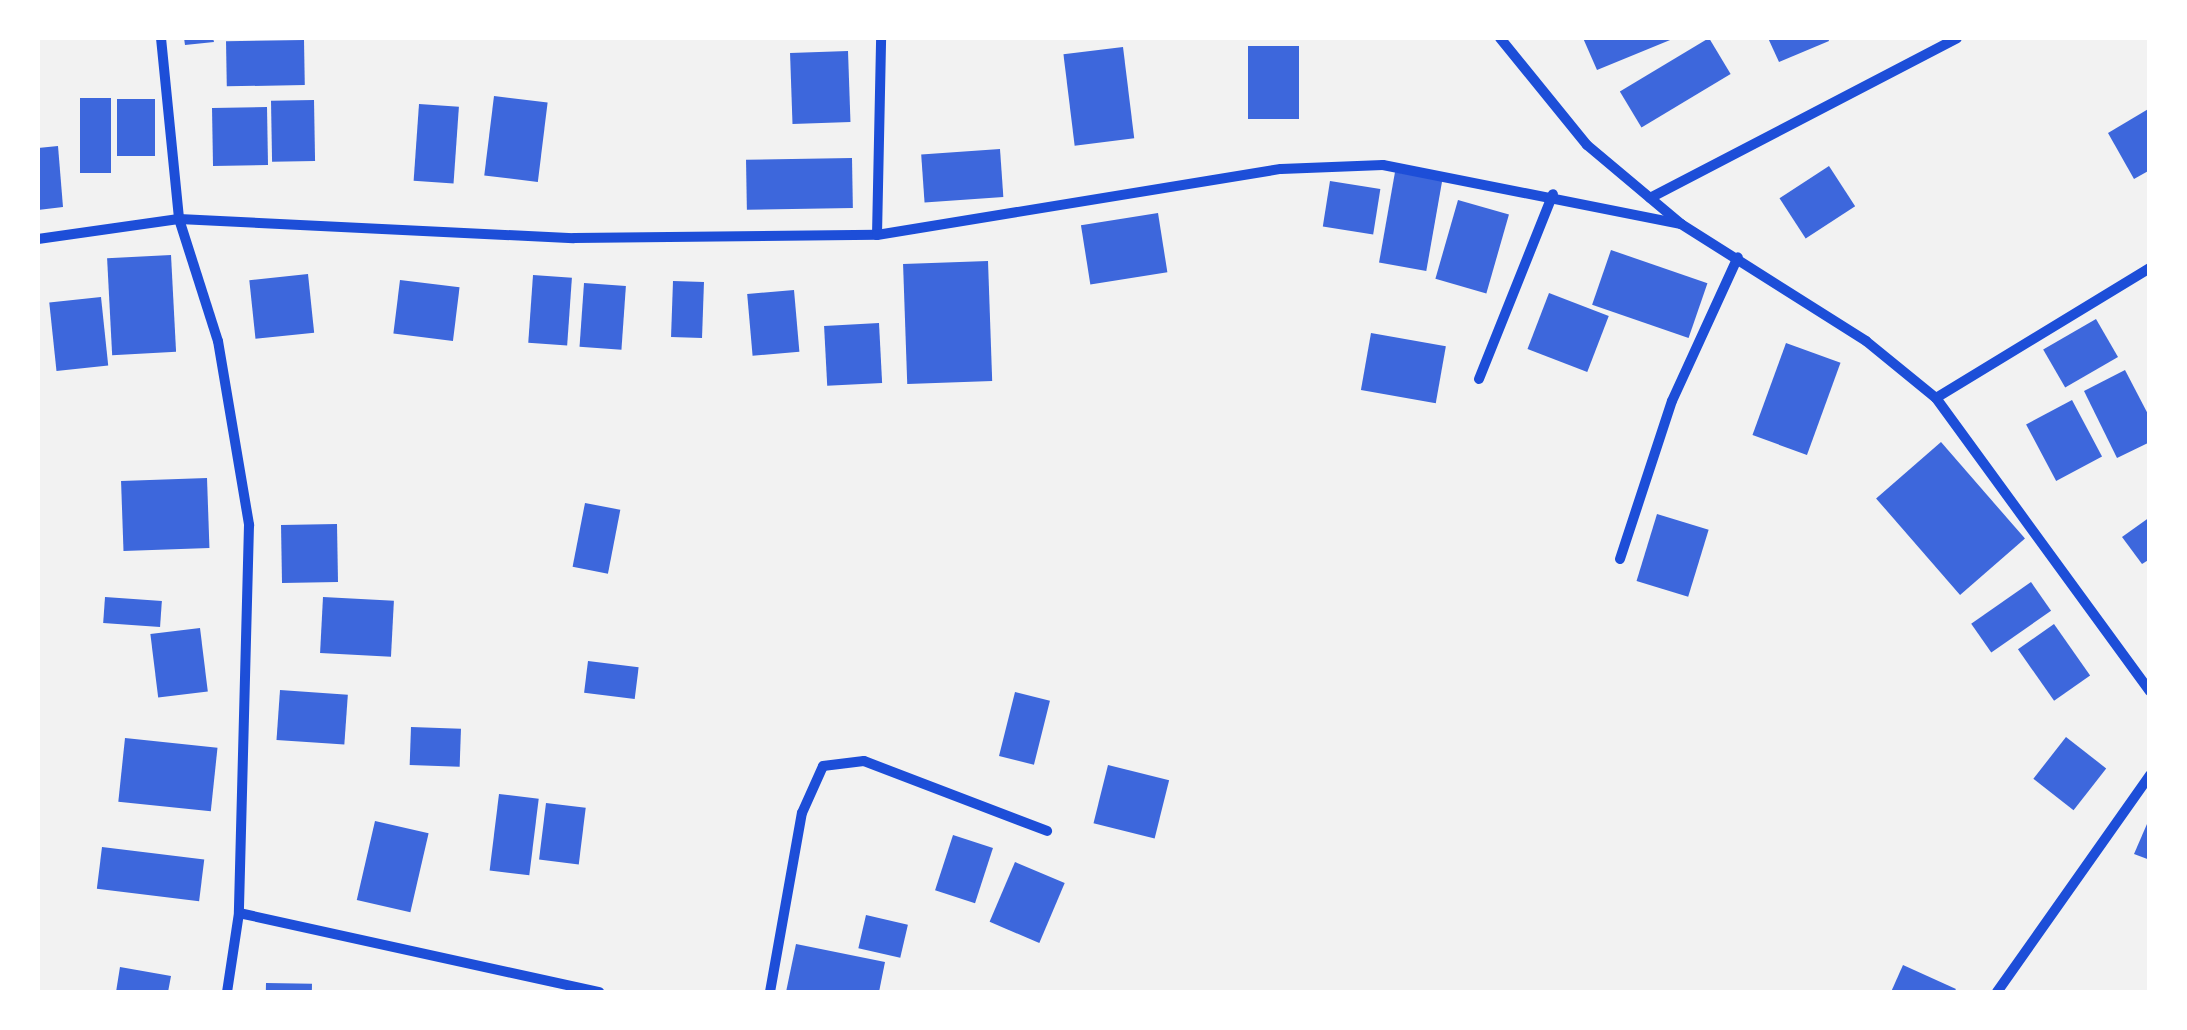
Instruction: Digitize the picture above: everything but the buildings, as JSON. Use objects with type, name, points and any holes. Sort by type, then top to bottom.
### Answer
[{"type":"street","points":[[161,38],[179,218],[218,341],[246,492],[239,913],[228,992]]},
{"type":"street","points":[[877,236],[881,38]]},
{"type":"street","points":[[1500,38],[1586,145],[1681,224],[1738,257],[1936,398],[2150,691]]},
{"type":"street","points":[[1650,198],[1957,38]]},
{"type":"street","points":[[38,239],[179,218],[574,238],[877,236],[1280,169],[1383,166],[1553,194],[1681,224]]},
{"type":"street","points":[[1478,379],[1553,194]]},
{"type":"street","points":[[1620,559],[1672,402],[1738,257]]},
{"type":"street","points":[[1936,398],[2150,268]]},
{"type":"street","points":[[770,992],[802,813],[823,766],[864,761],[1047,831]]},
{"type":"street","points":[[1996,992],[2150,774]]},
{"type":"street","points":[[239,913],[599,992]]}]
